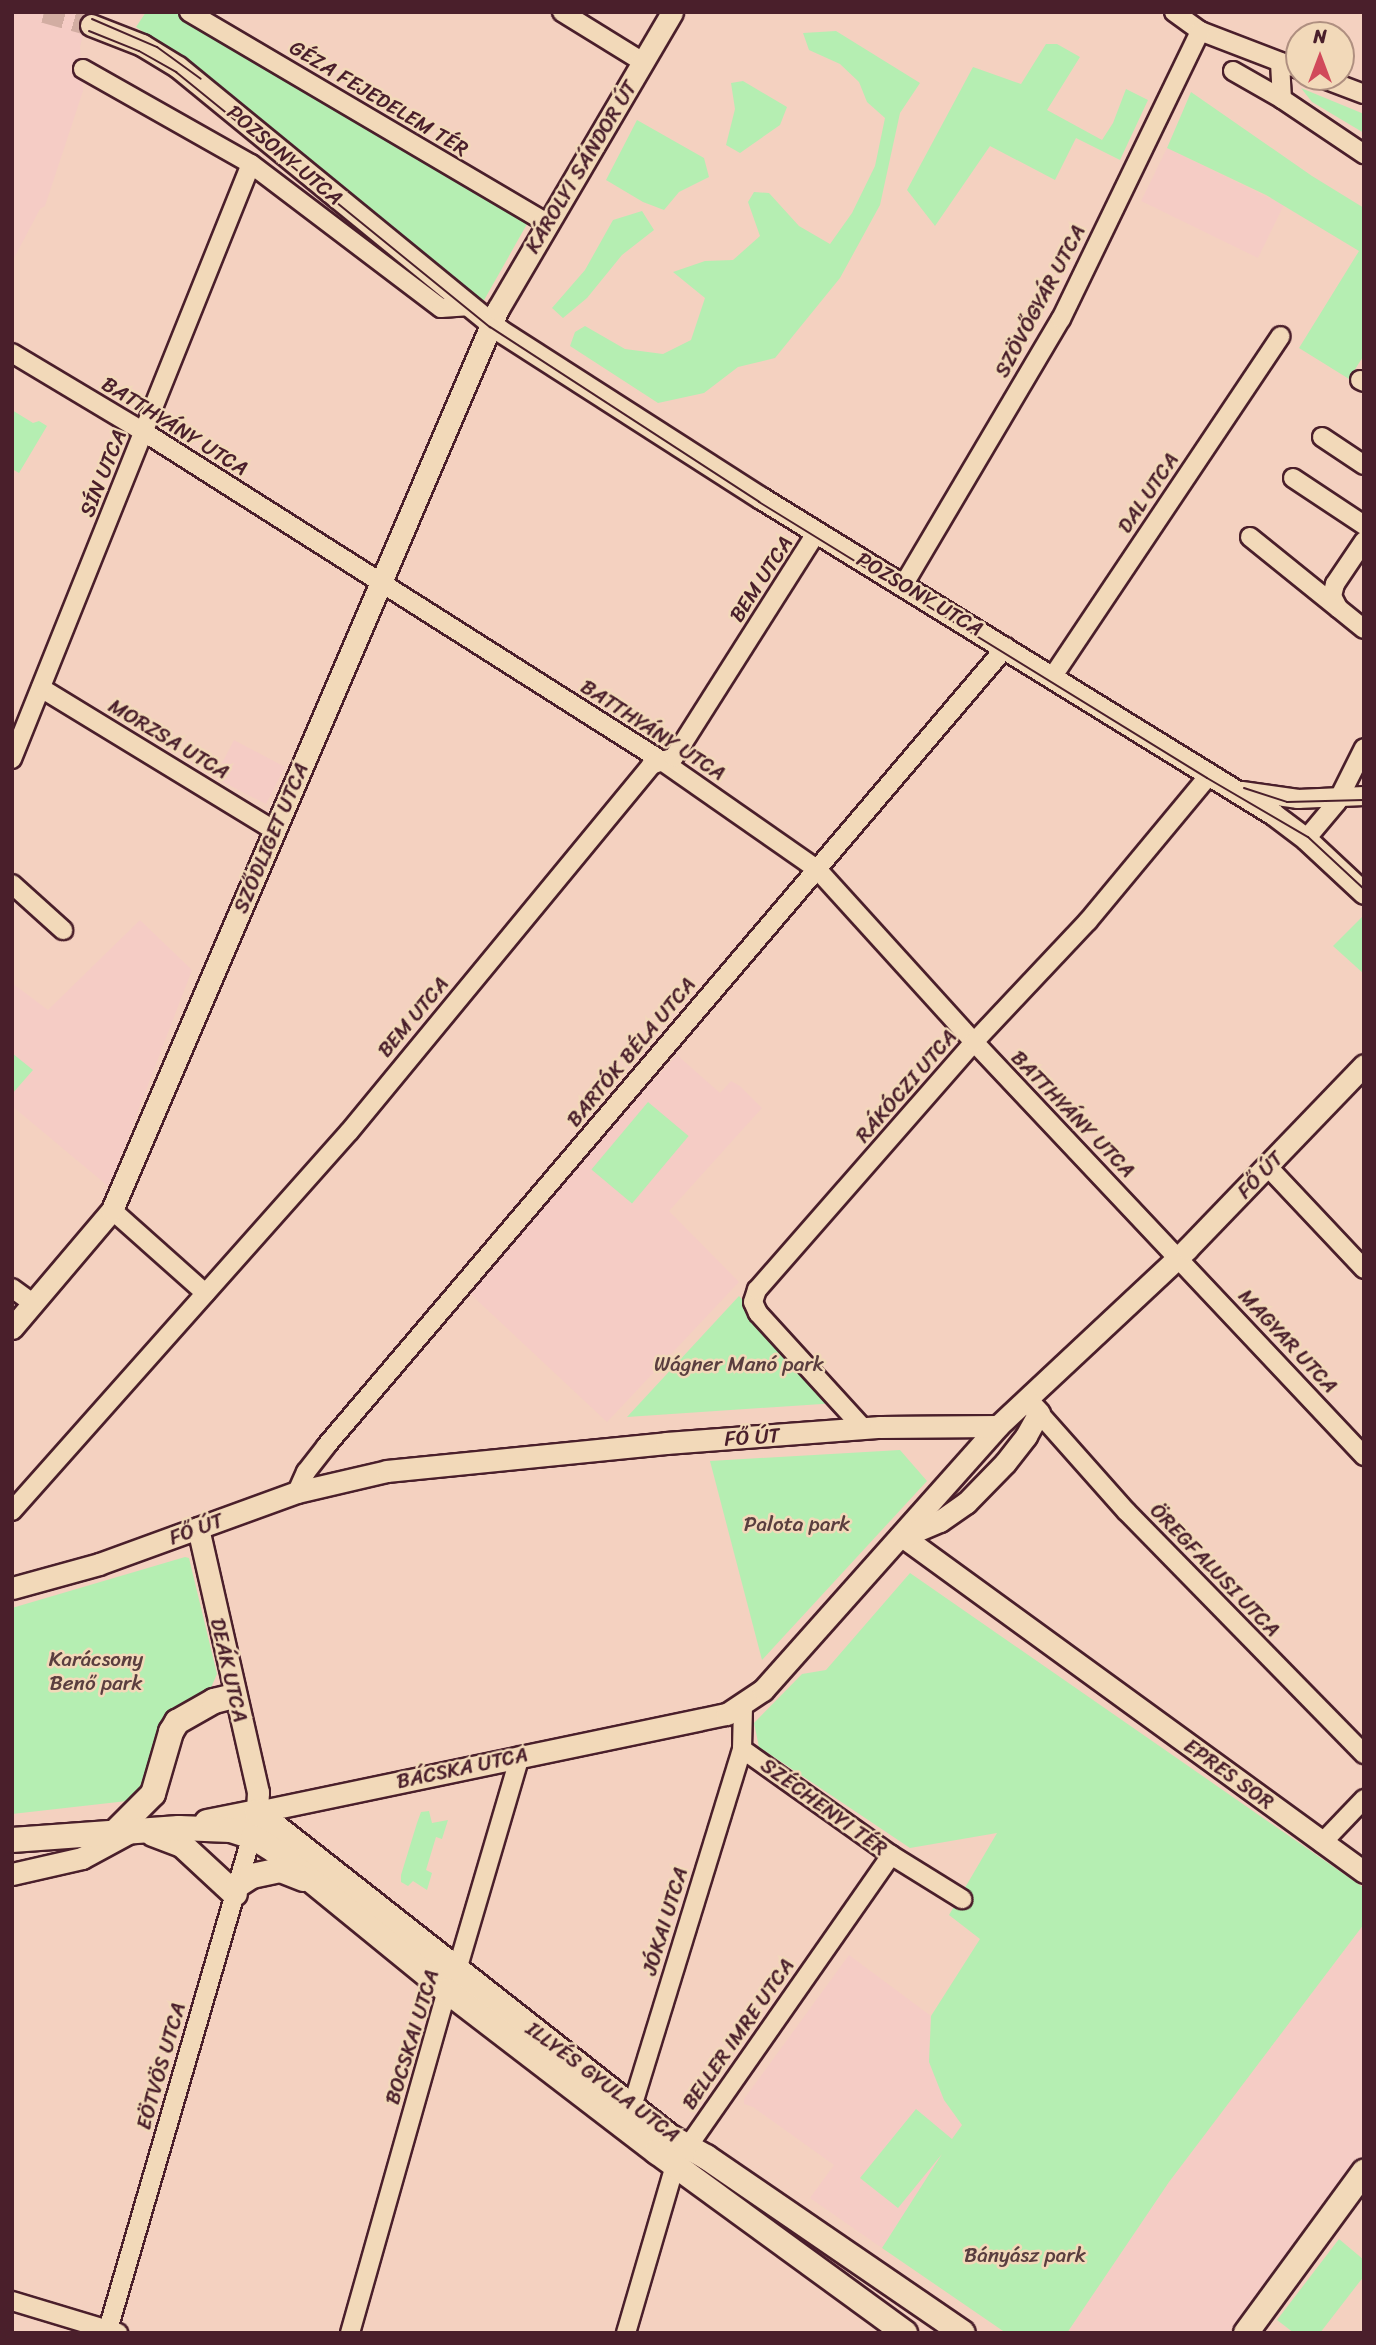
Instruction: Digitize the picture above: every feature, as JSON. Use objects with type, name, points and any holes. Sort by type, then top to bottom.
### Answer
[{"type":"main road","points":[[128,1832],[153,1794],[171,1732],[177,1722],[214,1701],[234,1696]]},
{"type":"main road","name":"BÁCSKA UTCA","points":[[179,1828],[257,1812]]},
{"type":"main road","name":"ILLYÉS GYULA UTCA","points":[[257,1812],[452,1981],[681,2156],[905,2333]]},
{"type":"main road","name":"BÁCSKA UTCA","points":[[128,1832],[179,1828],[232,1830],[253,1837]]},
{"type":"main road","points":[[12,1840],[128,1832],[172,1839],[237,1890],[252,1876],[281,1870],[290,1871],[313,1884]]},
{"type":"main road","name":"ILLYÉS GYULA UTCA","points":[[253,1837],[274,1850],[313,1884],[632,2107],[681,2156],[963,2333]]},
{"type":"main road","points":[[1246,2333],[1361,2183]]},
{"type":"street","name":"GÉZA FEJEDELEM TÉR","points":[[189,12],[547,223]]},
{"type":"street","points":[[562,12],[643,62]]},
{"type":"street","name":"KÁROLYI SÁNDOR ÚT","points":[[492,324],[547,223],[672,12]]},
{"type":"street","points":[[1174,12],[1199,31],[1285,64]]},
{"type":"street","name":"POZSONY UTCA","points":[[91,25],[142,45],[178,67],[492,324],[817,532],[1232,788],[1306,839],[1364,893]]},
{"type":"street","name":"SZÖVŐGYÁR UTCA","points":[[904,584],[1061,319],[1199,31]]},
{"type":"street","points":[[1280,62],[1282,99]]},
{"type":"street","name":"POZSONY UTCA","points":[[83,69],[251,164],[441,308],[467,306]]},
{"type":"street","points":[[1233,72],[1282,99],[1364,154]]},
{"type":"street","name":"SÍN UTCA","points":[[12,759],[251,164]]},
{"type":"street","name":"SZŐDLIGET UTCA","points":[[12,1328],[112,1210],[492,324]]},
{"type":"street","name":"DAL UTCA","points":[[1054,676],[1281,336]]},
{"type":"street","name":"BATTHYÁNY UTCA","points":[[12,353],[144,432],[662,761],[817,869],[974,1042],[1179,1257]]},
{"type":"street","points":[[1322,437],[1364,465]]},
{"type":"street","points":[[1293,478],[1364,525]]},
{"type":"street","name":"BEM UTCA","points":[[12,1511],[349,1132],[651,765],[674,757],[817,532]]},
{"type":"street","points":[[1250,537],[1364,629]]},
{"type":"street","points":[[1338,608],[1332,596],[1335,584],[1364,541]]},
{"type":"street","name":"BARTÓK BÉLA UTCA","points":[[297,1492],[306,1472],[326,1446],[1006,647]]},
{"type":"street","name":"MORZSA UTCA","points":[[41,688],[274,830]]},
{"type":"street","points":[[1306,839],[1339,797],[1364,748]]},
{"type":"street","name":"RÁKÓCZI UTCA","points":[[864,1429],[758,1312],[753,1302],[757,1290],[974,1042],[1088,920],[1209,775]]},
{"type":"street","points":[[1232,788],[1298,799],[1364,796]]},
{"type":"street","points":[[12,884],[64,930]]},
{"type":"street","name":"FŐ ÚT","points":[[12,1588],[99,1564],[297,1492],[387,1471],[655,1444],[864,1429],[998,1426],[1033,1406],[1268,1167],[1364,1065]]},
{"type":"street","points":[[1268,1167],[1364,1269]]},
{"type":"street","points":[[112,1210],[205,1293]]},
{"type":"street","name":"MAGYAR UTCA","points":[[1179,1257],[1364,1456]]},
{"type":"street","points":[[12,1288],[33,1304]]},
{"type":"street","points":[[902,1536],[940,1521],[966,1503],[1005,1463],[1026,1436],[1033,1406]]},
{"type":"street","name":"ÖREGFALUSI UTCA","points":[[1033,1406],[1127,1512],[1364,1755]]},
{"type":"street","points":[[743,1706],[763,1690],[998,1426]]},
{"type":"street","name":"DEÁK UTCA","points":[[198,1528],[234,1696],[258,1792],[257,1812]]},
{"type":"street","name":"EPRES SOR","points":[[902,1536],[1364,1872]]},
{"type":"street","name":"SZÉCHENYI TÉR","points":[[743,1706],[742,1749],[891,1856],[962,1899]]},
{"type":"street","name":"BÁCSKA UTCA","points":[[257,1812],[714,1718],[743,1706]]},
{"type":"street","name":"JÓKAI UTCA","points":[[632,2107],[742,1749]]},
{"type":"street","name":"BOCSKAI UTCA","points":[[350,2333],[520,1756]]},
{"type":"street","points":[[1322,1843],[1364,1798]]},
{"type":"street","name":"EÖTVÖS UTCA","points":[[111,2332],[253,1837],[257,1812]]},
{"type":"street","name":"BÁCSKA UTCA","points":[[12,1874],[82,1858],[128,1832]]},
{"type":"street","name":"BELLER IMRE UTCA","points":[[626,2333],[681,2156],[891,1856]]},
{"type":"street","points":[[12,2301],[111,2332]]},
{"type":"shaded area","points":[[12,12],[89,12],[80,47],[83,91],[45,206],[40,209],[12,262]]},
{"type":"shaded area","points":[[1167,148],[1284,205],[1258,258],[1141,201]]},
{"type":"shaded area","points":[[234,740],[285,767],[266,804],[221,781],[228,766],[222,763]]},
{"type":"shaded area","points":[[140,920],[192,970],[109,1187],[12,1106],[12,983],[48,1010]]},
{"type":"shaded area","points":[[677,1055],[720,1093],[731,1081],[740,1086],[762,1108],[669,1211],[739,1282],[607,1422],[464,1288],[529,1213]]},
{"type":"shaded area","points":[[1364,1924],[1364,2158],[1235,2333],[1067,2333],[1169,2182]]},
{"type":"shaded area","points":[[849,1955],[931,2016],[929,2062],[944,2100],[962,2125],[882,2248],[810,2198],[834,2165],[753,2107],[744,2104],[744,2099]]},
{"type":"green space","points":[[146,12],[179,12],[527,224],[483,302],[458,290],[201,71],[136,27]]},
{"type":"green space","points":[[836,31],[920,83],[900,113],[880,205],[840,278],[775,358],[738,367],[704,393],[658,403],[570,346],[575,332],[585,326],[625,349],[663,354],[691,340],[705,298],[673,272],[705,261],[733,260],[760,236],[748,202],[754,192],[769,193],[799,226],[830,244],[852,213],[875,166],[885,118],[867,102],[859,82],[840,64],[809,50],[803,33]]},
{"type":"green space","points":[[1046,44],[1057,44],[1080,57],[1047,110],[1102,140],[1113,123],[1126,89],[1148,100],[1120,160],[1076,138],[1055,180],[990,146],[935,226],[907,190],[973,67],[1021,84]]},
{"type":"green space","points":[[743,81],[787,107],[780,125],[740,153],[726,145],[735,109],[731,83]]},
{"type":"green space","points":[[1303,91],[1364,114],[1364,133],[1312,102]]},
{"type":"green space","points":[[1191,92],[1312,176],[1364,208],[1364,355],[1349,379],[1299,348],[1359,251],[1266,195],[1167,148]]},
{"type":"green space","points":[[637,120],[704,158],[709,177],[679,192],[664,210],[643,202],[606,180]]},
{"type":"green space","points":[[642,211],[654,230],[622,255],[587,298],[563,318],[552,308],[585,270],[613,220]]},
{"type":"green space","points":[[12,410],[33,423],[39,421],[47,426],[19,473],[12,469]]},
{"type":"green space","points":[[1364,915],[1364,974],[1333,946]]},
{"type":"green space","points":[[12,1053],[33,1070],[12,1094]]},
{"type":"green space","points":[[648,1102],[689,1136],[632,1203],[591,1169]]},
{"type":"green space","name":"Wágner Manó park","points":[[739,1296],[837,1403],[627,1417]]},
{"type":"green space","name":"Palota park","points":[[900,1450],[927,1481],[762,1660],[710,1461]]},
{"type":"green space","name":"Karácsony Benő park","points":[[189,1558],[217,1674],[210,1690],[177,1706],[168,1715],[136,1798],[12,1814],[12,1608]]},
{"type":"green space","name":"Bányász park","points":[[910,1573],[1364,1888],[1364,1924],[1169,2182],[1067,2333],[1006,2333],[882,2248],[942,2154],[898,2208],[860,2178],[916,2109],[952,2139],[962,2125],[944,2100],[929,2062],[931,2016],[980,1939],[949,1915],[997,1833],[910,1848],[759,1747],[754,1723],[802,1674],[826,1670]]},
{"type":"green space","points":[[429,1811],[432,1823],[448,1820],[442,1839],[436,1837],[426,1870],[432,1873],[427,1890],[413,1881],[408,1886],[401,1882],[401,1875],[421,1812]]},
{"type":"green space","points":[[1339,2239],[1364,2260],[1364,2276],[1320,2333],[1294,2333],[1277,2320]]},
{"type":"tunnel","points":[[44,12],[91,25]]},
{"type":"tram line","points":[[92,19],[157,47],[201,79]]},
{"type":"tram line","points":[[89,31],[139,51],[176,72],[490,327],[759,502],[1207,778],[1308,837],[1364,889]]},
{"type":"tram line","points":[[1244,788],[1287,802],[1364,800]]}]
